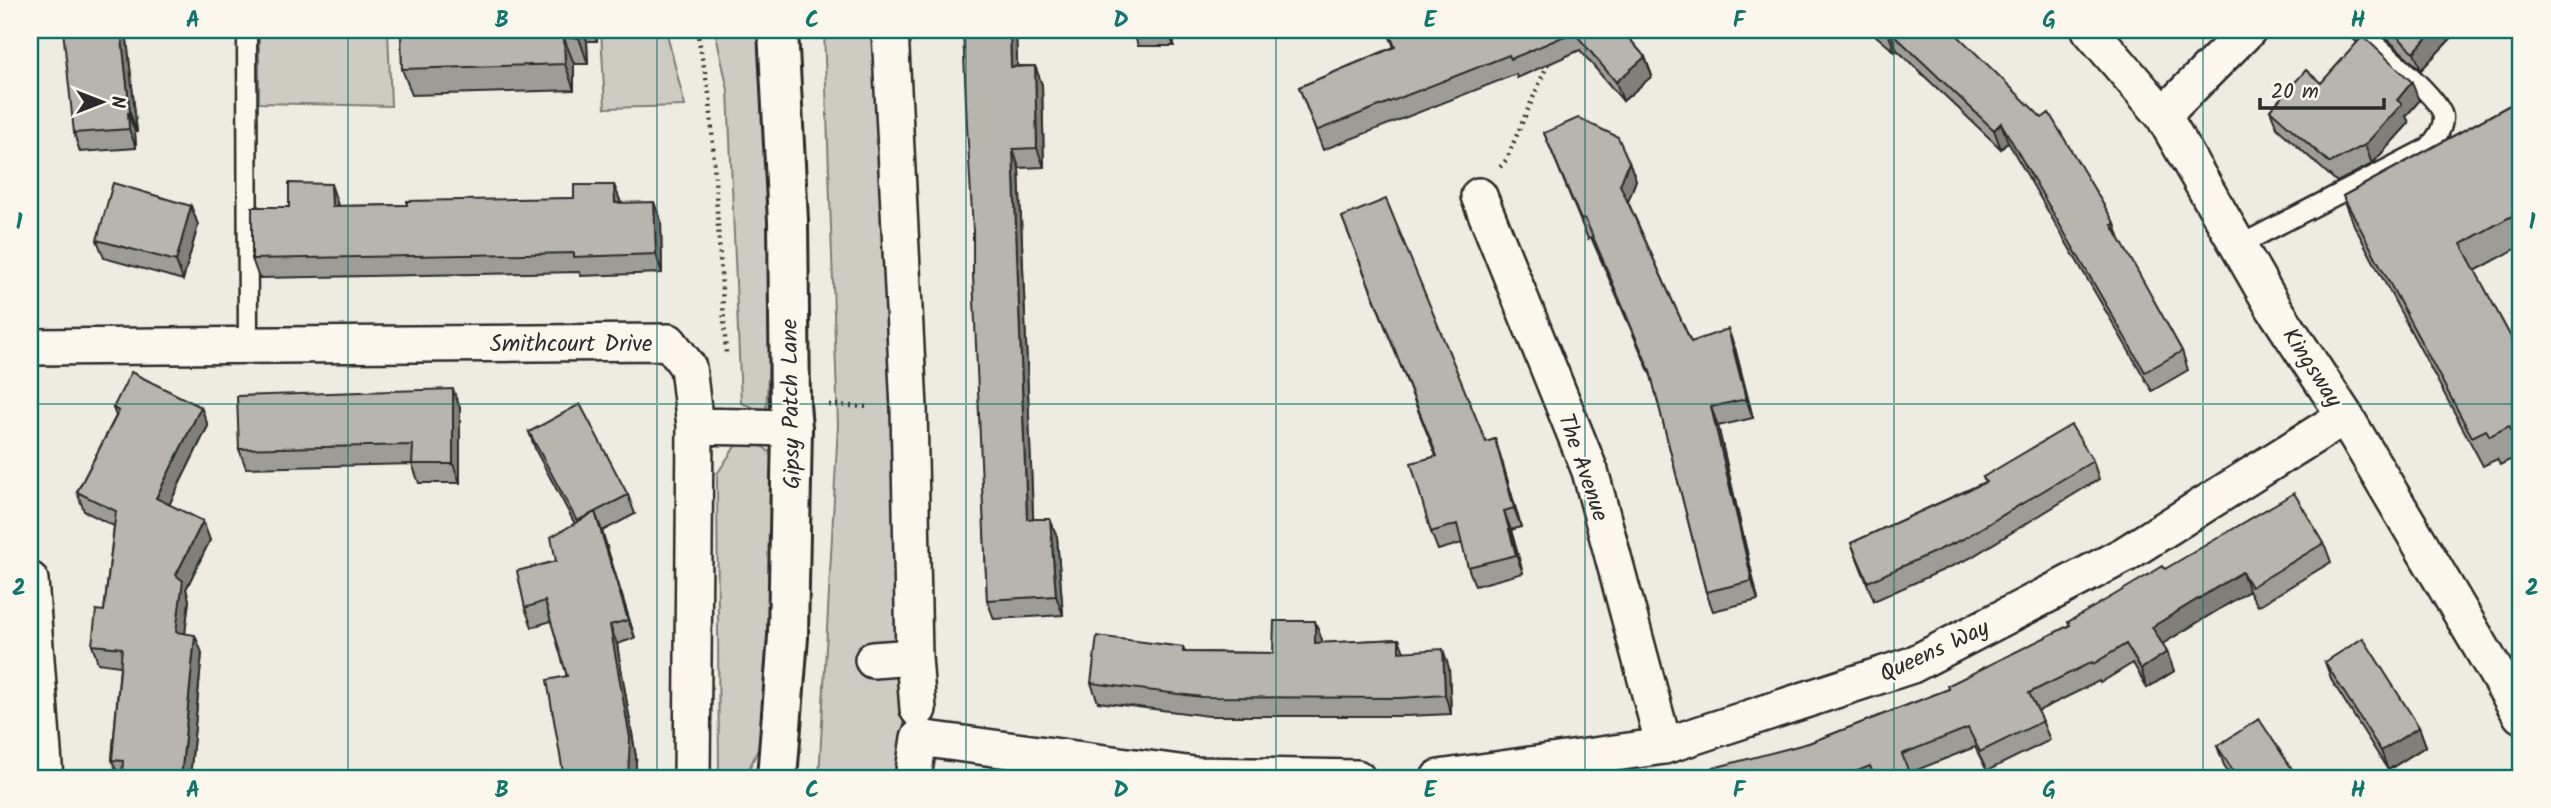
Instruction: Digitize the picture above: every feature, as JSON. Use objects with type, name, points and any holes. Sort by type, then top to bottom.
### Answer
[{"type":"main road","name":"Gipsy Patch Lane","points":[[777,778],[788,638],[791,416],[788,221],[778,30]]},
{"type":"street","points":[[890,30],[909,408],[914,657],[919,724],[913,778]]},
{"type":"street","name":"Kingsway","points":[[2090,30],[2163,115],[2274,308],[2345,416],[2521,715]]},
{"type":"street","points":[[2163,115],[2248,30]]},
{"type":"street","name":"The Avenue","points":[[1479,196],[1590,471],[1664,746]]},
{"type":"street","name":"Smithcourt Drive","points":[[30,347],[669,342],[688,367],[695,426],[692,778]]},
{"type":"street","points":[[695,426],[791,416]]},
{"type":"street","name":"Queens Way","points":[[1439,778],[1664,746],[1912,665],[2124,555],[2345,416]]},
{"type":"street","points":[[30,580],[45,778]]},
{"type":"street","points":[[873,660],[914,657]]},
{"type":"street","points":[[919,724],[1195,777],[1357,778]]},
{"type":"lane","points":[[247,30],[248,345]]},
{"type":"lane","points":[[2238,246],[2429,147],[2442,128],[2443,114],[2434,99],[2359,30]]},
{"type":"path","points":[[697,30],[710,99],[726,358]]},
{"type":"path","points":[[1479,196],[1506,160],[1550,59]]},
{"type":"path","points":[[791,416],[909,408]]},
{"type":"shaded area","points":[[259,30],[388,30],[391,106],[259,103]]},
{"type":"shaded area","points":[[601,30],[666,30],[685,106],[605,108]]},
{"type":"shaded area","points":[[715,30],[766,30],[775,259],[766,412],[741,403],[728,90]]},
{"type":"shaded area","points":[[824,30],[875,30],[895,391],[904,736],[897,778],[819,778],[838,425]]},
{"type":"shaded area","points":[[736,445],[762,446],[784,464],[775,620],[759,747],[745,778],[719,778],[717,474]]},
{"type":"building","points":[[63,30],[121,30],[130,113],[129,129],[74,133]]},
{"type":"building","points":[[401,30],[578,30],[579,38],[564,38],[565,64],[402,69]]},
{"type":"building","points":[[963,30],[1010,30],[1011,67],[1035,66],[1037,148],[1013,149],[1027,519],[1050,519],[1056,596],[987,600]]},
{"type":"building","points":[[1135,30],[1170,30],[1170,36],[1135,36]]},
{"type":"building","points":[[1388,30],[1622,30],[1645,57],[1616,82],[1574,32],[1511,59],[1509,55],[1316,131],[1299,87],[1395,47]]},
{"type":"building","points":[[1884,30],[1952,30],[2042,118],[2049,113],[2115,224],[2112,225],[2182,351],[2145,372],[2001,123],[1994,130],[1890,31],[1888,33]]},
{"type":"building","points":[[2390,30],[2434,30],[2414,52]]},
{"type":"building","points":[[2363,36],[2412,82],[2397,100],[2402,104],[2365,145],[2330,163],[2270,110],[2306,70],[2321,83]]},
{"type":"building","points":[[2521,99],[2521,211],[2461,244],[2521,356],[2521,449],[2509,426],[2490,436],[2486,430],[2472,437],[2343,196]]},
{"type":"building","points":[[1578,118],[1618,137],[1629,162],[1620,185],[1691,342],[1728,329],[1746,399],[1711,407],[1752,581],[1706,592],[1650,371],[1585,218],[1581,220],[1544,133]]},
{"type":"building","points":[[113,183],[191,206],[176,261],[97,240]]},
{"type":"building","points":[[289,183],[331,184],[332,206],[407,205],[407,201],[574,198],[574,185],[614,185],[615,203],[654,202],[656,254],[252,259],[252,207],[289,207]]},
{"type":"building","points":[[1386,199],[1486,442],[1495,439],[1514,508],[1504,511],[1516,555],[1468,567],[1457,524],[1431,532],[1411,463],[1437,456],[1342,217]]},
{"type":"building","points":[[131,372],[201,407],[156,498],[203,521],[176,575],[183,581],[176,632],[195,635],[181,778],[122,778],[123,761],[112,760],[122,648],[92,645],[96,610],[104,611],[116,511],[77,492],[119,411],[113,408]]},
{"type":"building","points":[[453,389],[453,464],[412,464],[413,445],[239,449],[237,396]]},
{"type":"building","points":[[580,404],[628,495],[577,521],[529,432]]},
{"type":"building","points":[[2071,425],[2093,461],[1963,539],[1868,582],[1851,543],[1986,482],[1983,477]]},
{"type":"building","points":[[2294,493],[2324,543],[2251,587],[2242,572],[2152,627],[2167,652],[2141,669],[2126,644],[2093,664],[2092,662],[2029,693],[2043,721],[1980,752],[1968,728],[1902,754],[1911,778],[1875,778],[1870,766],[1840,778],[1683,778],[1809,743],[1949,689],[1947,686],[2070,625],[2068,622],[2163,566],[2165,569]]},
{"type":"building","points":[[595,512],[628,620],[610,625],[630,738],[628,778],[564,778],[547,680],[567,676],[545,601],[525,608],[517,571],[556,561],[551,537]]},
{"type":"building","points":[[1274,621],[1315,621],[1315,643],[1399,639],[1399,652],[1443,649],[1445,695],[1400,698],[1202,697],[1091,683],[1097,636],[1183,647],[1183,652],[1273,653]]},
{"type":"building","points":[[2363,638],[2419,727],[2381,751],[2325,662]]},
{"type":"building","points":[[2259,719],[2298,778],[2238,778],[2217,746]]}]
